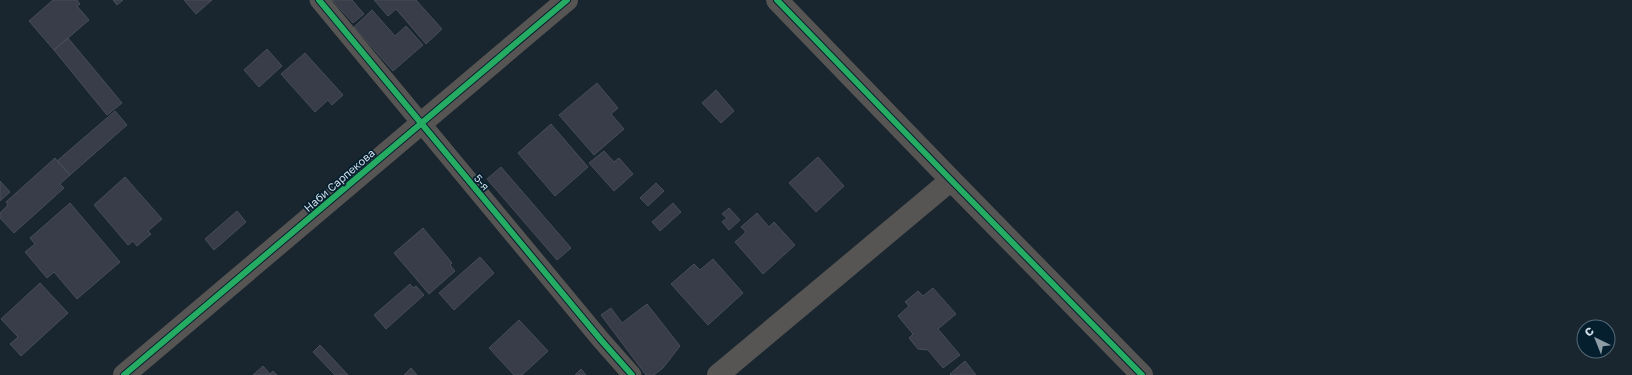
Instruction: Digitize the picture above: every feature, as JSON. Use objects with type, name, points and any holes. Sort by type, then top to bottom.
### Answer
[{"type":"street","name":"5-я","points":[[319,0],[601,340],[632,375]]},
{"type":"street","name":"Наби Сарпекова","points":[[124,375],[567,0]]},
{"type":"street","points":[[777,0],[1142,375]]},
{"type":"street","points":[[718,375],[951,180]]},
{"type":"building","points":[[53,0],[77,0],[80,4],[77,6],[89,20],[54,50],[29,21]]},
{"type":"building","points":[[113,0],[123,0],[117,5]]},
{"type":"building","points":[[184,0],[212,0],[196,14]]},
{"type":"building","points":[[332,0],[352,0],[364,14],[353,23]]},
{"type":"building","points":[[374,0],[416,0],[442,29],[426,44],[396,9],[388,16]]},
{"type":"building","points":[[372,10],[395,36],[406,26],[423,45],[393,71],[354,27]]},
{"type":"building","points":[[68,38],[122,103],[107,115],[54,50]]},
{"type":"building","points":[[267,49],[282,66],[259,87],[244,70]]},
{"type":"building","points":[[305,53],[343,95],[332,105],[328,100],[315,112],[281,74]]},
{"type":"building","points":[[597,83],[618,108],[611,114],[624,129],[594,155],[559,115]]},
{"type":"building","points":[[716,90],[734,111],[721,123],[702,103]]},
{"type":"building","points":[[115,111],[127,125],[70,175],[57,161]]},
{"type":"building","points":[[551,124],[588,167],[555,196],[518,153]]},
{"type":"building","points":[[604,151],[614,162],[619,158],[633,174],[614,191],[589,163]]},
{"type":"building","points":[[818,157],[844,186],[816,212],[789,183]]},
{"type":"building","points":[[55,158],[70,175],[60,184],[64,188],[14,233],[0,218],[0,213],[8,205],[6,202]]},
{"type":"building","points":[[501,167],[571,248],[557,260],[487,179]]},
{"type":"building","points":[[125,177],[162,219],[148,231],[151,234],[137,246],[133,241],[128,245],[94,205]]},
{"type":"building","points":[[0,181],[10,192],[0,201]]},
{"type":"building","points":[[656,183],[664,191],[648,206],[640,198]]},
{"type":"building","points":[[70,203],[120,262],[77,299],[54,272],[47,278],[25,252],[35,244],[30,238]]},
{"type":"building","points":[[673,203],[681,212],[660,231],[652,222]]},
{"type":"building","points":[[729,208],[740,220],[729,230],[722,222],[727,218],[722,214]]},
{"type":"building","points":[[237,211],[246,222],[214,250],[205,239]]},
{"type":"building","points":[[757,213],[769,227],[774,222],[795,245],[763,274],[735,242],[746,232],[741,227]]},
{"type":"building","points":[[423,228],[452,263],[450,265],[455,271],[429,294],[394,253]]},
{"type":"building","points":[[480,257],[494,273],[454,310],[439,293]]},
{"type":"building","points":[[713,259],[743,293],[708,325],[671,284],[694,264],[700,270]]},
{"type":"building","points":[[40,283],[68,313],[21,356],[10,344],[18,337],[1,319]]},
{"type":"building","points":[[410,284],[413,288],[416,286],[424,295],[386,329],[374,315]]},
{"type":"building","points":[[933,288],[956,314],[938,329],[960,355],[943,368],[928,350],[918,349],[909,338],[913,334],[898,316],[909,306],[905,302],[918,291],[923,296]]},
{"type":"building","points":[[647,304],[680,346],[663,368],[654,375],[646,375],[601,315],[611,308],[622,323]]},
{"type":"building","points":[[519,320],[548,351],[522,375],[514,375],[489,348]]},
{"type":"building","points":[[320,345],[348,375],[335,375],[313,352]]},
{"type":"building","points":[[965,361],[976,375],[950,374]]},
{"type":"building","points":[[263,366],[270,374],[273,371],[277,375],[253,375]]},
{"type":"building","points":[[411,368],[417,375],[404,375]]},
{"type":"building","points":[[581,369],[586,375],[575,375]]},
{"type":"cycle path","points":[[319,0],[601,340],[632,375]]},
{"type":"cycle path","points":[[124,375],[567,0]]},
{"type":"cycle path","points":[[777,0],[1142,375]]}]
